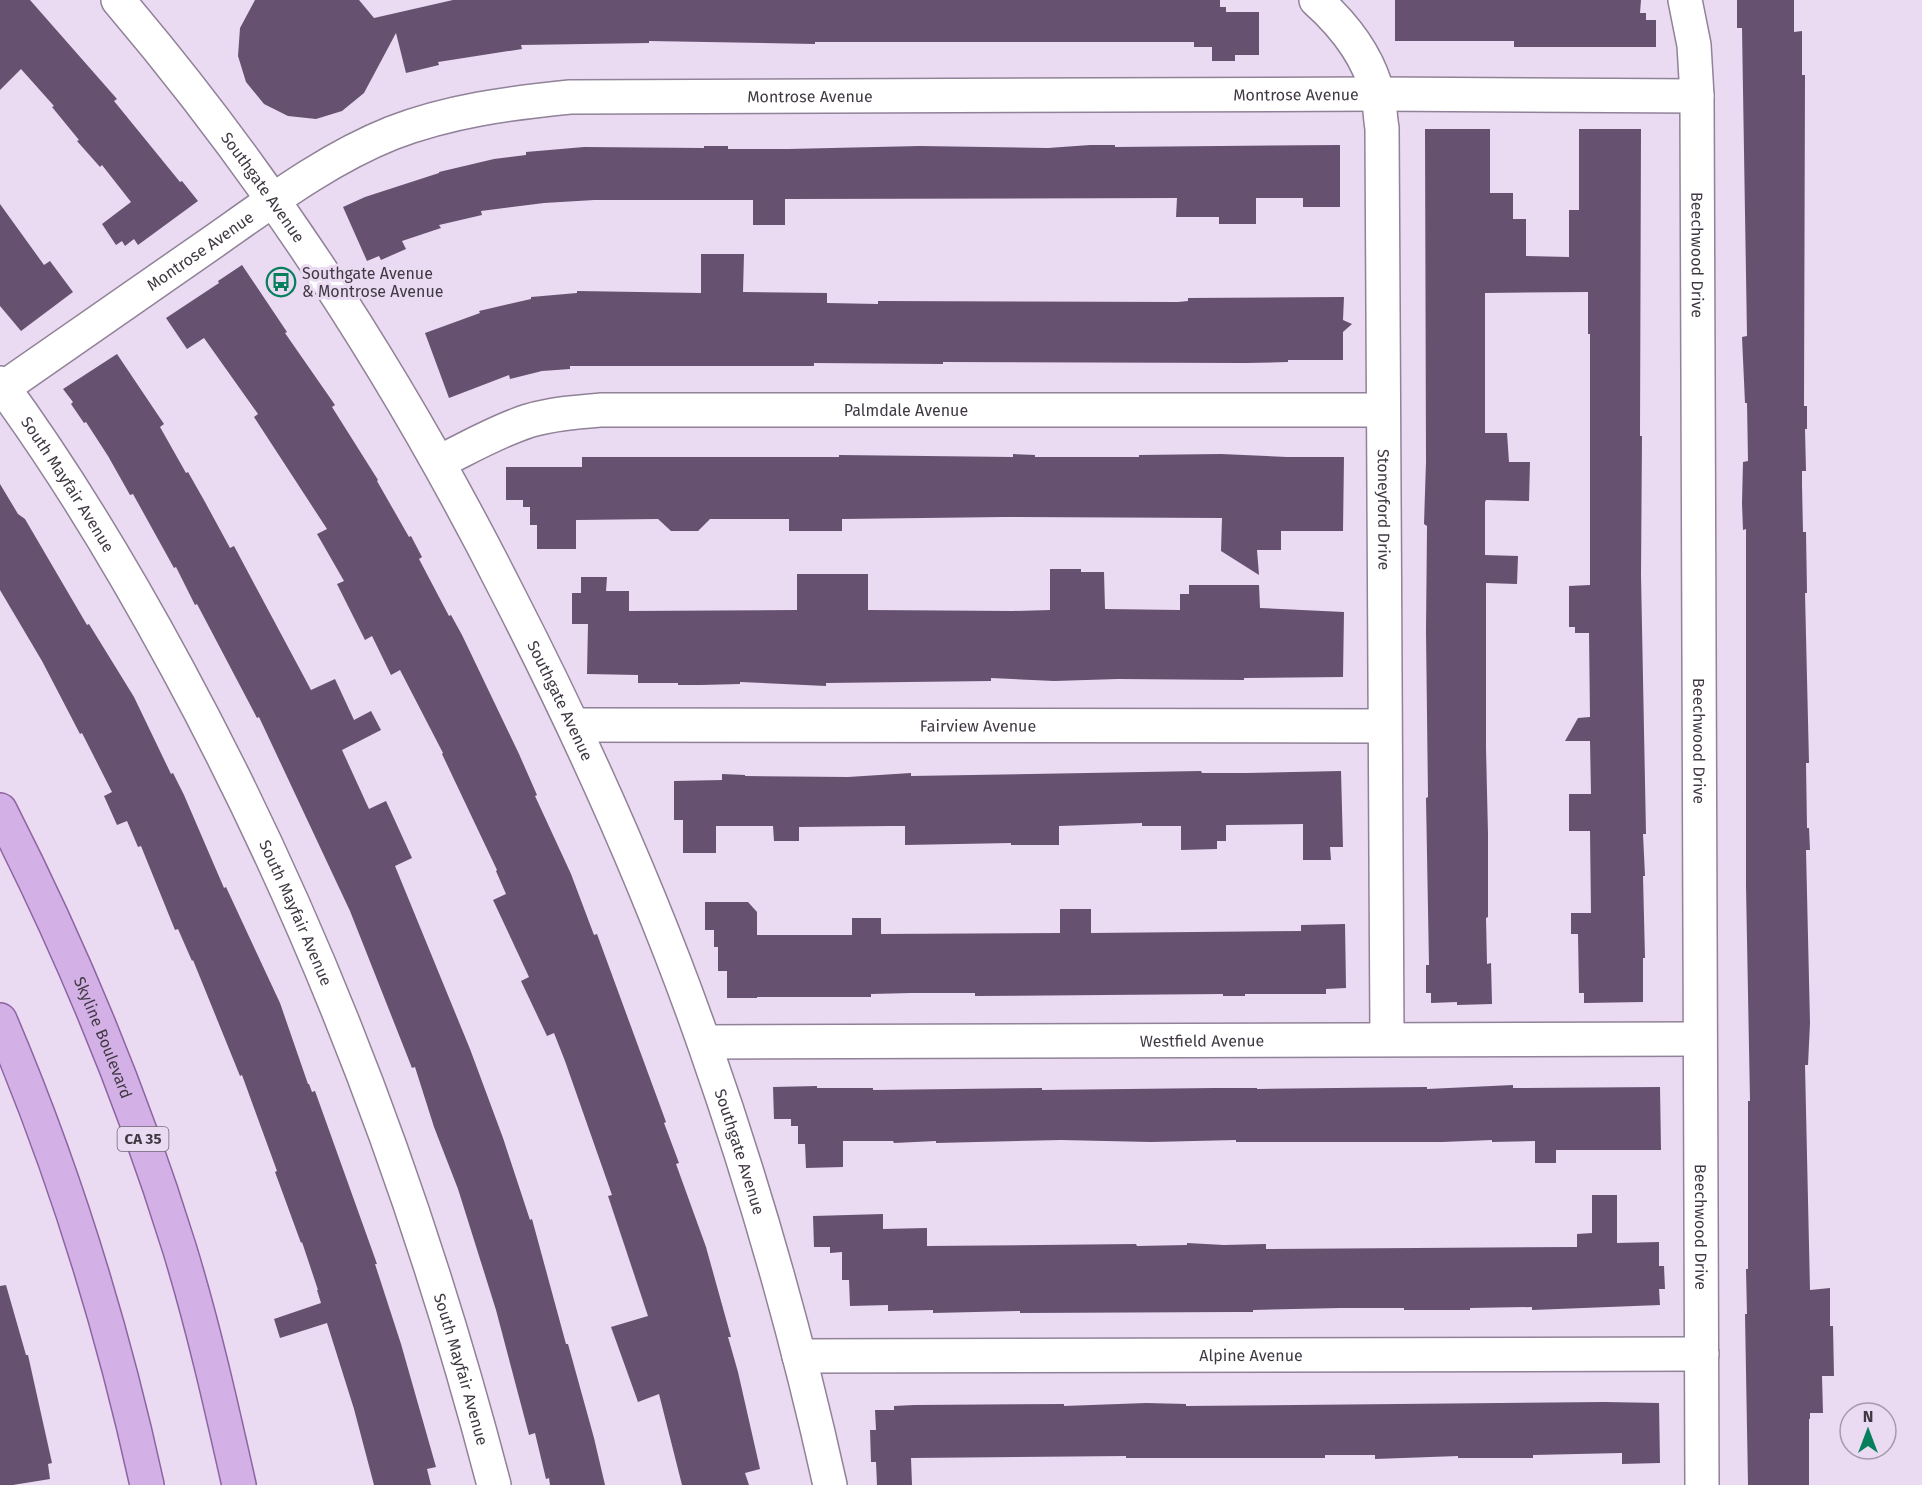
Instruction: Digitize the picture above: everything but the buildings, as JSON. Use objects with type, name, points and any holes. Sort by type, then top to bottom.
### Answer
[{"type":"main road","name":"Skyline Boulevard","points":[[0,810],[73,960],[141,1133],[179,1249],[196,1310],[239,1485]]},
{"type":"main road","points":[[0,1020],[57,1163],[76,1219],[111,1339],[147,1485]]},
{"type":"street","name":"Southgate Avenue","points":[[118,0],[197,97],[274,200],[334,288],[439,462],[527,630],[573,725],[623,837],[704,1042],[773,1259],[830,1485]]},
{"type":"street","name":"Stoneyford Drive","points":[[1316,0],[1337,19],[1353,40],[1368,67],[1377,94],[1382,128],[1387,1039]]},
{"type":"street","name":"Beechwood Drive","points":[[1685,0],[1694,45],[1697,96],[1702,1485]]},
{"type":"street","name":"Montrose Avenue","points":[[2,385],[335,160],[392,134],[455,113],[513,102],[570,97],[1377,94],[1697,96]]},
{"type":"street","name":"South Mayfair Avenue","points":[[2,385],[82,505],[150,619],[213,734],[266,841],[362,1067],[401,1173],[463,1369],[494,1485]]},
{"type":"street","name":"Palmdale Avenue","points":[[439,462],[491,435],[528,421],[566,412],[601,410],[1383,410]]},
{"type":"street","name":"Fairview Avenue","points":[[573,725],[1384,726]]},
{"type":"street","name":"Westfield Avenue","points":[[704,1042],[1700,1039]]},
{"type":"street","name":"Alpine Avenue","points":[[799,1356],[1702,1354]]},
{"type":"place","name":"Southgate Avenue & Montrose Avenue","points":[[281,282]]}]
